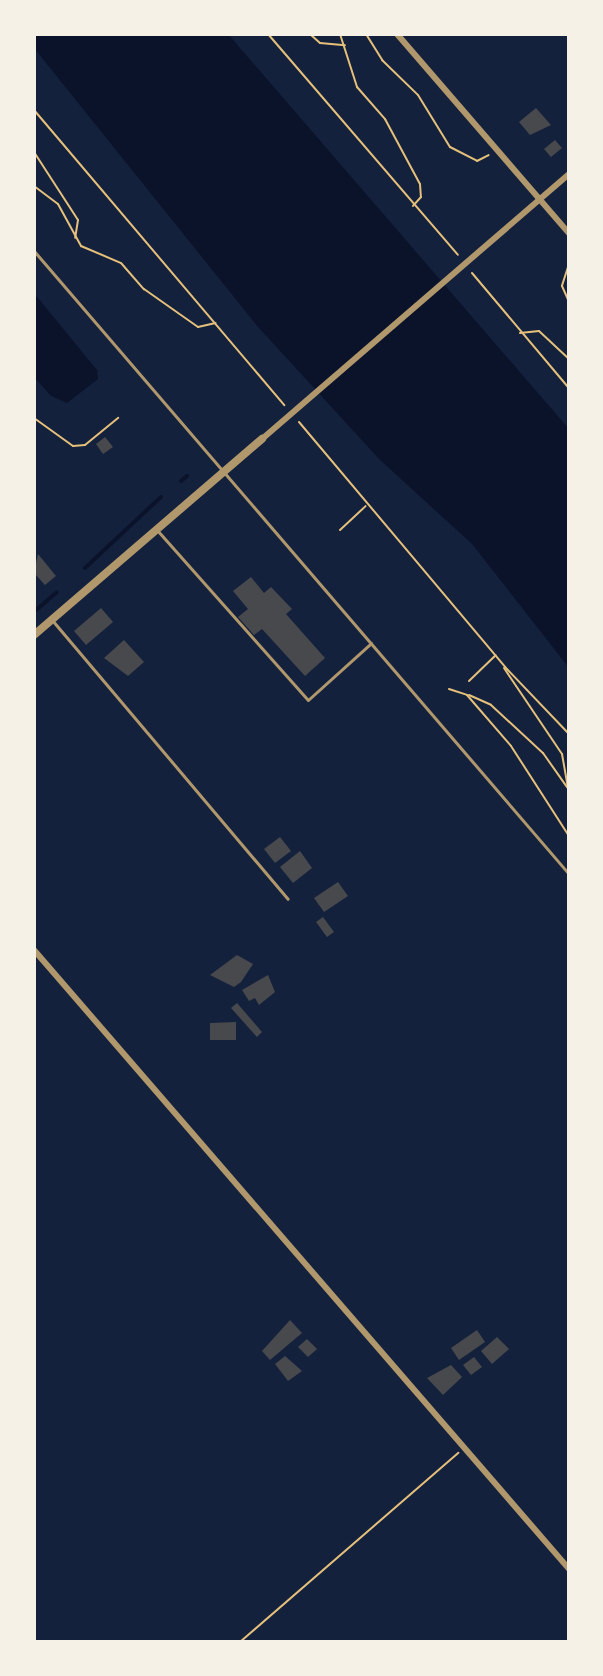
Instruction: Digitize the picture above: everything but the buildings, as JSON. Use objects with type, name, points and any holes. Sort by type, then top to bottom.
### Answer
[{"type":"street","points":[[397,34],[569,233]]},
{"type":"street","points":[[34,635],[569,174]]},
{"type":"street","points":[[34,950],[569,1569]]},
{"type":"lane","points":[[34,251],[569,874]]},
{"type":"lane","points":[[157,530],[308,700],[371,643]]},
{"type":"lane","points":[[52,620],[288,899]]},
{"type":"path","points":[[268,34],[412,207],[462,260]]},
{"type":"path","points":[[310,34],[320,43],[346,45]]},
{"type":"path","points":[[340,34],[357,87],[385,119],[420,184],[421,197],[412,207]]},
{"type":"path","points":[[366,34],[382,60],[418,95],[457,154],[477,161],[498,150]]},
{"type":"path","points":[[34,110],[505,667],[569,734]]},
{"type":"path","points":[[34,152],[78,220],[74,239]]},
{"type":"path","points":[[34,186],[58,204],[74,239],[121,263],[144,289],[198,327],[216,323]]},
{"type":"path","points":[[569,264],[562,286],[569,302]]},
{"type":"path","points":[[471,272],[569,388]]},
{"type":"path","points":[[520,333],[539,331],[569,359]]},
{"type":"path","points":[[34,418],[46,432],[73,446],[85,445],[118,418]]},
{"type":"path","points":[[340,530],[367,505]]},
{"type":"path","points":[[469,681],[496,655]]},
{"type":"path","points":[[505,667],[503,673],[562,754],[568,788]]},
{"type":"path","points":[[449,689],[491,705],[543,753],[568,788]]},
{"type":"path","points":[[467,695],[526,764],[542,799],[569,836]]},
{"type":"path","points":[[240,1642],[465,1447]]},
{"type":"water","points":[[34,34],[228,34],[569,429],[569,668],[472,544],[380,460],[258,327],[34,48]]},
{"type":"water","points":[[34,293],[97,370],[98,379],[67,403],[51,396],[34,377]]},
{"type":"waterway","points":[[181,481],[187,476]]},
{"type":"waterway","points":[[85,568],[161,497]]},
{"type":"waterway","points":[[34,612],[57,592]]}]
